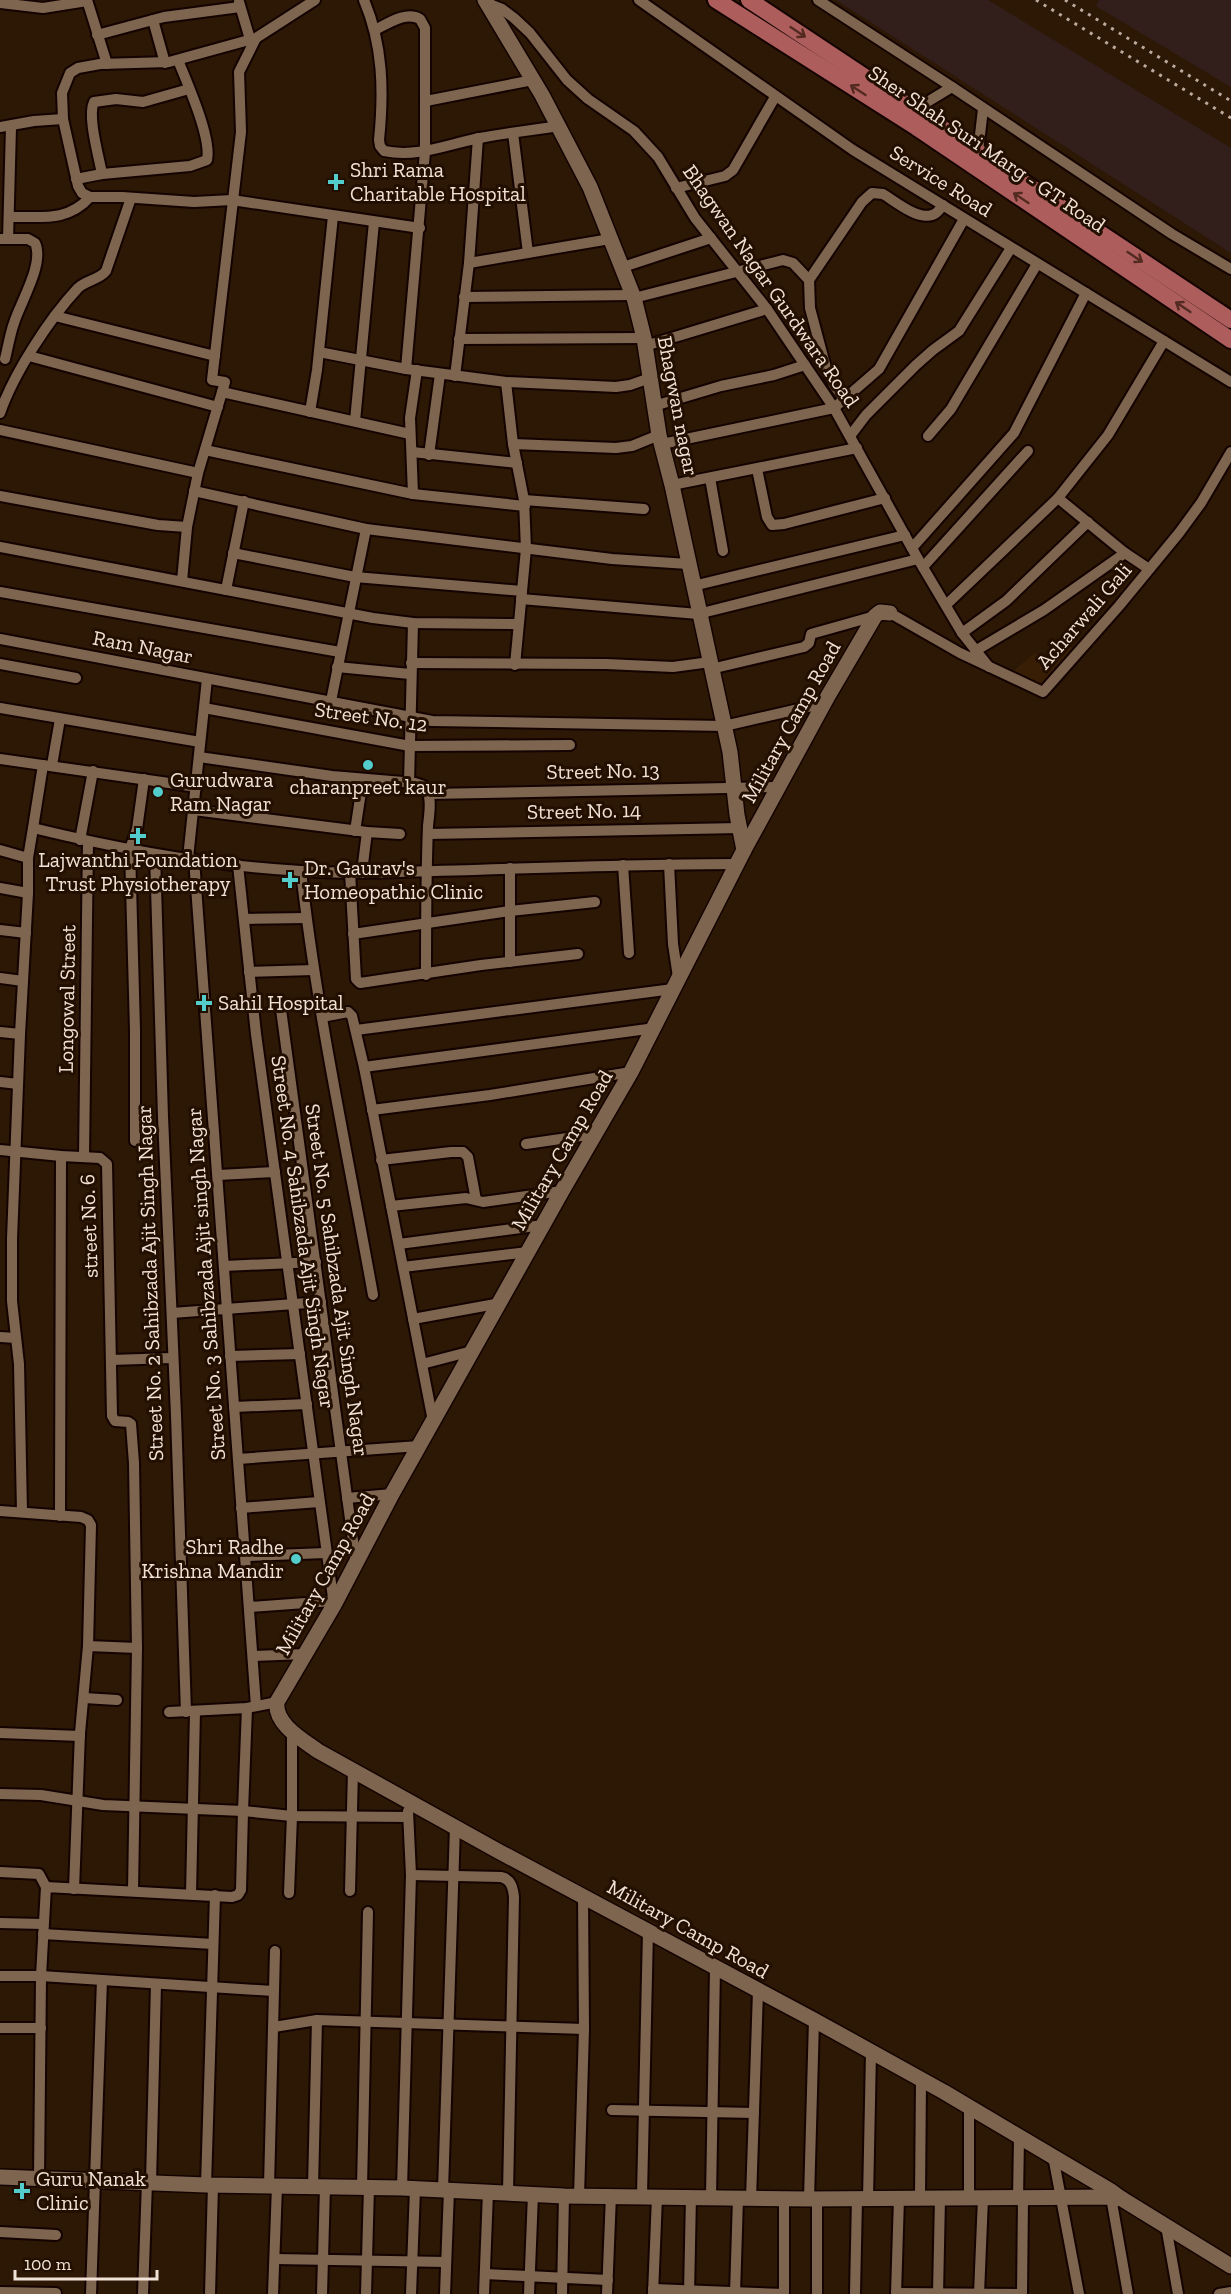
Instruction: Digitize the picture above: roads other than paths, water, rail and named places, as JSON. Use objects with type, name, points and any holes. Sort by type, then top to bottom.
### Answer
[{"type":"main road","name":"Sher Shah Suri Marg - GT Road","points":[[717,0],[916,127],[1231,340]]},
{"type":"main road","name":"Sher Shah Suri Marg - GT Road","points":[[749,0],[1231,320]]},
{"type":"street","points":[[314,0],[253,39],[165,63],[107,64],[78,68],[70,73],[62,93],[63,119],[76,179],[82,193],[90,197],[194,202],[232,200],[420,228]]},
{"type":"street","points":[[364,0],[375,30],[379,50],[382,92],[379,140],[380,147],[384,151],[392,153],[425,152],[478,138],[559,126]]},
{"type":"street","name":"Service Road","points":[[639,0],[775,98],[853,150],[1231,382]]},
{"type":"street","points":[[818,0],[1172,234],[1231,269]]},
{"type":"street","points":[[0,3],[43,8],[87,1],[107,64]]},
{"type":"street","name":"Bhagwan nagar","points":[[486,2],[559,126],[590,187],[633,296],[645,342],[661,440],[724,726],[735,787],[741,857]]},
{"type":"street","name":"Bhagwan Nagar Gurdwara Road","points":[[486,2],[502,9],[514,18],[530,33],[573,86],[634,131],[658,157],[676,188],[711,238],[739,270],[834,408],[920,563],[962,633],[989,667]]},
{"type":"street","points":[[98,35],[153,20],[239,3],[253,39],[239,72],[241,132],[212,380],[225,382],[194,491],[187,527],[182,581]]},
{"type":"street","points":[[375,30],[401,17],[415,16],[423,23],[425,40],[425,152],[410,418],[413,494]]},
{"type":"street","points":[[153,20],[165,63]]},
{"type":"street","points":[[76,179],[190,165],[207,160],[203,128],[178,60]]},
{"type":"street","points":[[426,101],[533,80]]},
{"type":"street","points":[[914,110],[952,87]]},
{"type":"street","points":[[102,174],[93,124],[92,105],[94,102],[116,99],[143,102],[189,89]]},
{"type":"street","points":[[676,188],[725,176],[733,170],[775,98]]},
{"type":"street","points":[[978,152],[983,109]]},
{"type":"street","points":[[63,119],[34,121],[6,127],[9,217],[4,239],[33,241],[38,249],[30,287],[15,320],[2,358],[26,360],[218,407]]},
{"type":"street","points":[[513,133],[528,253]]},
{"type":"street","points":[[455,376],[469,263],[478,138]]},
{"type":"street","points":[[844,399],[834,386],[826,368],[810,308],[809,280],[850,218],[868,196],[883,194],[926,216],[936,214],[943,205]]},
{"type":"street","points":[[9,217],[64,215],[77,210],[90,197]]},
{"type":"street","points":[[0,414],[2,401],[56,316],[80,286],[103,275],[106,271],[131,198]]},
{"type":"street","points":[[310,412],[319,352],[333,216]]},
{"type":"street","points":[[513,444],[616,448],[834,408],[879,369],[964,219]]},
{"type":"street","points":[[355,421],[375,222]]},
{"type":"street","points":[[623,267],[711,238]]},
{"type":"street","points":[[469,263],[610,239]]},
{"type":"street","points":[[850,436],[916,364],[959,331],[1011,248]]},
{"type":"street","points":[[464,297],[633,296],[787,260],[793,263],[809,280]]},
{"type":"street","points":[[928,436],[951,409],[1036,264]]},
{"type":"street","points":[[912,548],[1014,433],[1086,293]]},
{"type":"street","points":[[459,339],[645,342],[767,309]]},
{"type":"street","points":[[56,316],[215,356]]},
{"type":"street","points":[[946,605],[1058,498],[1108,435],[1164,341]]},
{"type":"street","points":[[319,352],[412,370],[506,382],[616,387],[630,386],[650,378]]},
{"type":"street","points":[[654,406],[805,365]]},
{"type":"street","points":[[429,455],[440,374]]},
{"type":"street","points":[[506,382],[513,444],[524,503],[526,549],[515,665]]},
{"type":"street","points":[[222,392],[410,434]]},
{"type":"street","points":[[0,430],[198,473]]},
{"type":"street","points":[[672,485],[856,448]]},
{"type":"street","points":[[205,450],[413,494],[644,509]]},
{"type":"street","points":[[233,553],[355,577],[698,614],[920,563],[1028,451]]},
{"type":"street","points":[[412,452],[517,463]]},
{"type":"street","name":"Acharwali Gali","points":[[890,613],[960,654],[1043,692],[1149,569],[1201,503],[1231,452]]},
{"type":"street","points":[[757,469],[767,517],[772,525],[784,524],[885,498]]},
{"type":"street","points":[[710,478],[723,551]]},
{"type":"street","points":[[194,491],[366,529],[612,559],[688,564]]},
{"type":"street","points":[[0,496],[158,525],[187,527]]},
{"type":"street","points":[[1058,498],[1125,553],[1149,569]]},
{"type":"street","points":[[226,590],[244,501]]},
{"type":"street","points":[[962,633],[1006,601],[1088,522]]},
{"type":"street","points":[[331,701],[366,529]]},
{"type":"street","points":[[693,586],[905,536]]},
{"type":"street","points":[[0,547],[347,614],[413,622],[519,624]]},
{"type":"street","points":[[975,651],[1044,610],[1125,553]]},
{"type":"street","points":[[0,592],[340,652]]},
{"type":"street","points":[[337,667],[411,669],[606,664],[710,666],[804,647],[809,643],[812,634],[874,616],[880,612],[890,613]]},
{"type":"street","name":"Military Camp Road","points":[[874,616],[741,857],[631,1072],[472,1351],[277,1702],[278,1713],[292,1731],[352,1770],[921,2079],[1053,2156],[1116,2198],[1231,2266]]},
{"type":"street","points":[[408,783],[413,622]]},
{"type":"street","name":"Ram Nagar","points":[[0,639],[207,679],[191,858]]},
{"type":"street","points":[[0,664],[76,678]]},
{"type":"street","points":[[207,679],[410,718],[469,722],[724,726],[825,703]]},
{"type":"street","points":[[0,708],[200,742]]},
{"type":"street","name":"Street No. 12","points":[[204,708],[410,746],[570,745]]},
{"type":"street","points":[[22,1512],[19,1364],[12,1301],[15,1152],[28,858],[47,765],[60,719]]},
{"type":"street","points":[[200,757],[424,786],[429,794],[426,975]]},
{"type":"street","points":[[0,759],[197,787]]},
{"type":"street","name":"Longowal Street","points":[[84,1157],[84,840],[93,771]]},
{"type":"street","points":[[135,1141],[135,1019],[130,849],[137,829],[144,779]]},
{"type":"street","points":[[362,873],[363,779]]},
{"type":"street","name":"Street No. 13","points":[[429,794],[779,787]]},
{"type":"street","points":[[194,810],[400,834]]},
{"type":"street","points":[[33,828],[155,854],[301,871],[362,873],[669,864],[741,857]]},
{"type":"street","name":"Street No. 14","points":[[428,834],[740,828]]},
{"type":"street","points":[[0,850],[28,858]]},
{"type":"street","name":"Street No. 2 Sahibzada Ajit Singh Nagar","points":[[155,854],[172,1358],[190,1711],[193,1810],[191,1894]]},
{"type":"street","name":"Street No. 3 Sahibzada Ajit singh Nagar","points":[[191,858],[218,1175],[253,1656],[243,1811],[241,1890],[232,1897],[215,1895]]},
{"type":"street","points":[[356,1030],[675,983],[669,864]]},
{"type":"street","name":"Street No. 4 Sahibzada Ajit Singh Nagar","points":[[238,865],[249,972],[333,1603]]},
{"type":"street","points":[[623,865],[629,953]]},
{"type":"street","points":[[510,868],[510,962]]},
{"type":"street","points":[[301,871],[314,970],[373,1295]]},
{"type":"street","points":[[350,872],[356,979],[360,983],[578,954]]},
{"type":"street","points":[[0,888],[28,893]]},
{"type":"street","points":[[353,934],[510,911],[595,902]]},
{"type":"street","points":[[244,919],[306,918]]},
{"type":"street","points":[[0,930],[26,933]]},
{"type":"street","points":[[249,972],[314,970]]},
{"type":"street","points":[[0,978],[23,981]]},
{"type":"street","name":"Street No. 5 Sahibzada Ajit Singh Nagar","points":[[280,1002],[356,1563]]},
{"type":"street","points":[[322,1017],[351,1012],[356,1030],[433,1421]]},
{"type":"street","points":[[364,1067],[655,1028]]},
{"type":"street","points":[[0,1032],[20,1034]]},
{"type":"street","points":[[372,1110],[490,1095],[631,1072]]},
{"type":"street","points":[[0,1082],[18,1084]]},
{"type":"street","points":[[526,1144],[595,1134]]},
{"type":"street","name":"street No. 6","points":[[0,1150],[105,1160],[108,1169],[113,1419],[129,1423],[133,1434],[137,1648]]},
{"type":"street","points":[[381,1160],[463,1152],[468,1157],[476,1200]]},
{"type":"street","points":[[60,1516],[61,1156]]},
{"type":"street","points":[[218,1175],[275,1172]]},
{"type":"street","points":[[391,1206],[459,1198],[483,1202],[562,1191]]},
{"type":"street","points":[[399,1244],[543,1225]]},
{"type":"street","points":[[403,1267],[528,1252]]},
{"type":"street","points":[[224,1266],[316,1262]]},
{"type":"street","points":[[172,1313],[321,1302]]},
{"type":"street","points":[[413,1319],[501,1303]]},
{"type":"street","points":[[0,1337],[16,1338]]},
{"type":"street","points":[[422,1364],[472,1351]]},
{"type":"street","points":[[230,1356],[300,1354]]},
{"type":"street","points":[[111,1360],[172,1358]]},
{"type":"street","points":[[234,1407],[307,1404]]},
{"type":"street","points":[[238,1459],[419,1446]]},
{"type":"street","points":[[346,1498],[392,1494]]},
{"type":"street","points":[[241,1508],[319,1502]]},
{"type":"street","points":[[0,1511],[81,1517],[88,1520],[91,1525],[88,1646],[80,1736],[74,1889]]},
{"type":"street","points":[[246,1556],[326,1553]]},
{"type":"street","points":[[250,1607],[333,1603]]},
{"type":"street","points":[[88,1646],[137,1648],[133,1891]]},
{"type":"street","points":[[253,1656],[305,1653]]},
{"type":"street","points":[[84,1698],[117,1700]]},
{"type":"street","points":[[169,1712],[251,1707],[277,1702]]},
{"type":"street","points":[[289,1893],[292,1731]]},
{"type":"street","points":[[0,1733],[80,1736]]},
{"type":"street","points":[[350,1891],[352,1770]]},
{"type":"street","points":[[0,1794],[41,1796],[78,1803],[243,1811],[292,1816],[408,1817]]},
{"type":"street","points":[[408,1805],[411,1875],[407,2023],[411,2294]]},
{"type":"street","points":[[445,2294],[448,2024],[455,1827]]},
{"type":"street","points":[[0,1872],[39,1874],[46,1887],[41,1976],[39,2178]]},
{"type":"street","points":[[411,1875],[504,1878],[512,1885],[514,1897],[508,2193]]},
{"type":"street","points":[[46,1887],[215,1895],[209,2185],[210,2294]]},
{"type":"street","points":[[562,2294],[572,2196],[584,2029],[583,1895]]},
{"type":"street","points":[[366,2294],[368,1912]]},
{"type":"street","points":[[0,1923],[213,1944]]},
{"type":"street","points":[[648,1931],[644,2111],[653,2292],[784,2294],[784,2199]]},
{"type":"street","points":[[273,2294],[274,1952]]},
{"type":"street","points":[[711,2197],[715,1968]]},
{"type":"street","points":[[0,1976],[41,1976],[273,1991]]},
{"type":"street","points":[[91,2294],[102,1980]]},
{"type":"street","points":[[143,2294],[156,1983]]},
{"type":"street","points":[[735,2294],[754,2113],[758,1991]]},
{"type":"street","points":[[274,2027],[317,2020],[584,2029]]},
{"type":"street","points":[[317,2020],[322,2294]]},
{"type":"street","points":[[814,2020],[813,2199],[817,2294]]},
{"type":"street","points":[[0,2028],[41,2028]]},
{"type":"street","points":[[855,2294],[871,2052]]},
{"type":"street","points":[[920,2197],[921,2079]]},
{"type":"street","points":[[969,2108],[976,2198],[979,2293]]},
{"type":"street","points":[[612,2110],[754,2113]]},
{"type":"street","points":[[899,2198],[896,2293],[1022,2294],[1018,2137]]},
{"type":"street","points":[[1053,2156],[1079,2294]]},
{"type":"street","points":[[0,2177],[209,2185],[408,2188],[572,2196],[784,2199],[1116,2198],[1128,2294]]},
{"type":"street","points":[[484,2294],[488,2192]]},
{"type":"street","points":[[529,2294],[533,2194]]},
{"type":"street","points":[[607,2294],[611,2195]]},
{"type":"street","points":[[689,2293],[692,2196]]},
{"type":"street","points":[[938,2293],[940,2198]]},
{"type":"street","points":[[1166,2226],[1178,2294]]},
{"type":"street","points":[[0,2232],[56,2235]]},
{"type":"street","points":[[274,2259],[446,2262]]},
{"type":"street","points":[[485,2274],[608,2280]]},
{"type":"street","points":[[0,2292],[56,2293]]},
{"type":"street","points":[[1219,2294],[1231,2292]]},
{"type":"railway","points":[[1036,0],[1231,118]]},
{"type":"railway","points":[[1065,0],[1231,101]]},
{"type":"place","name":"Shri Rama Charitable Hospital","points":[[336,182]]},
{"type":"place","name":"charanpreet kaur","points":[[368,765]]},
{"type":"place","name":"Gurudwara Ram Nagar","points":[[158,792]]},
{"type":"place","name":"Lajwanthi Foundation Trust Physiotherapy","points":[[138,836]]},
{"type":"place","name":"Dr. Gaurav's Homeopathic Clinic","points":[[290,880]]},
{"type":"place","name":"Sahil Hospital","points":[[204,1003]]},
{"type":"place","name":"Shri Radhe Krishna Mandir","points":[[296,1559]]},
{"type":"place","name":"Guru Nanak Clinic","points":[[22,2191]]}]
